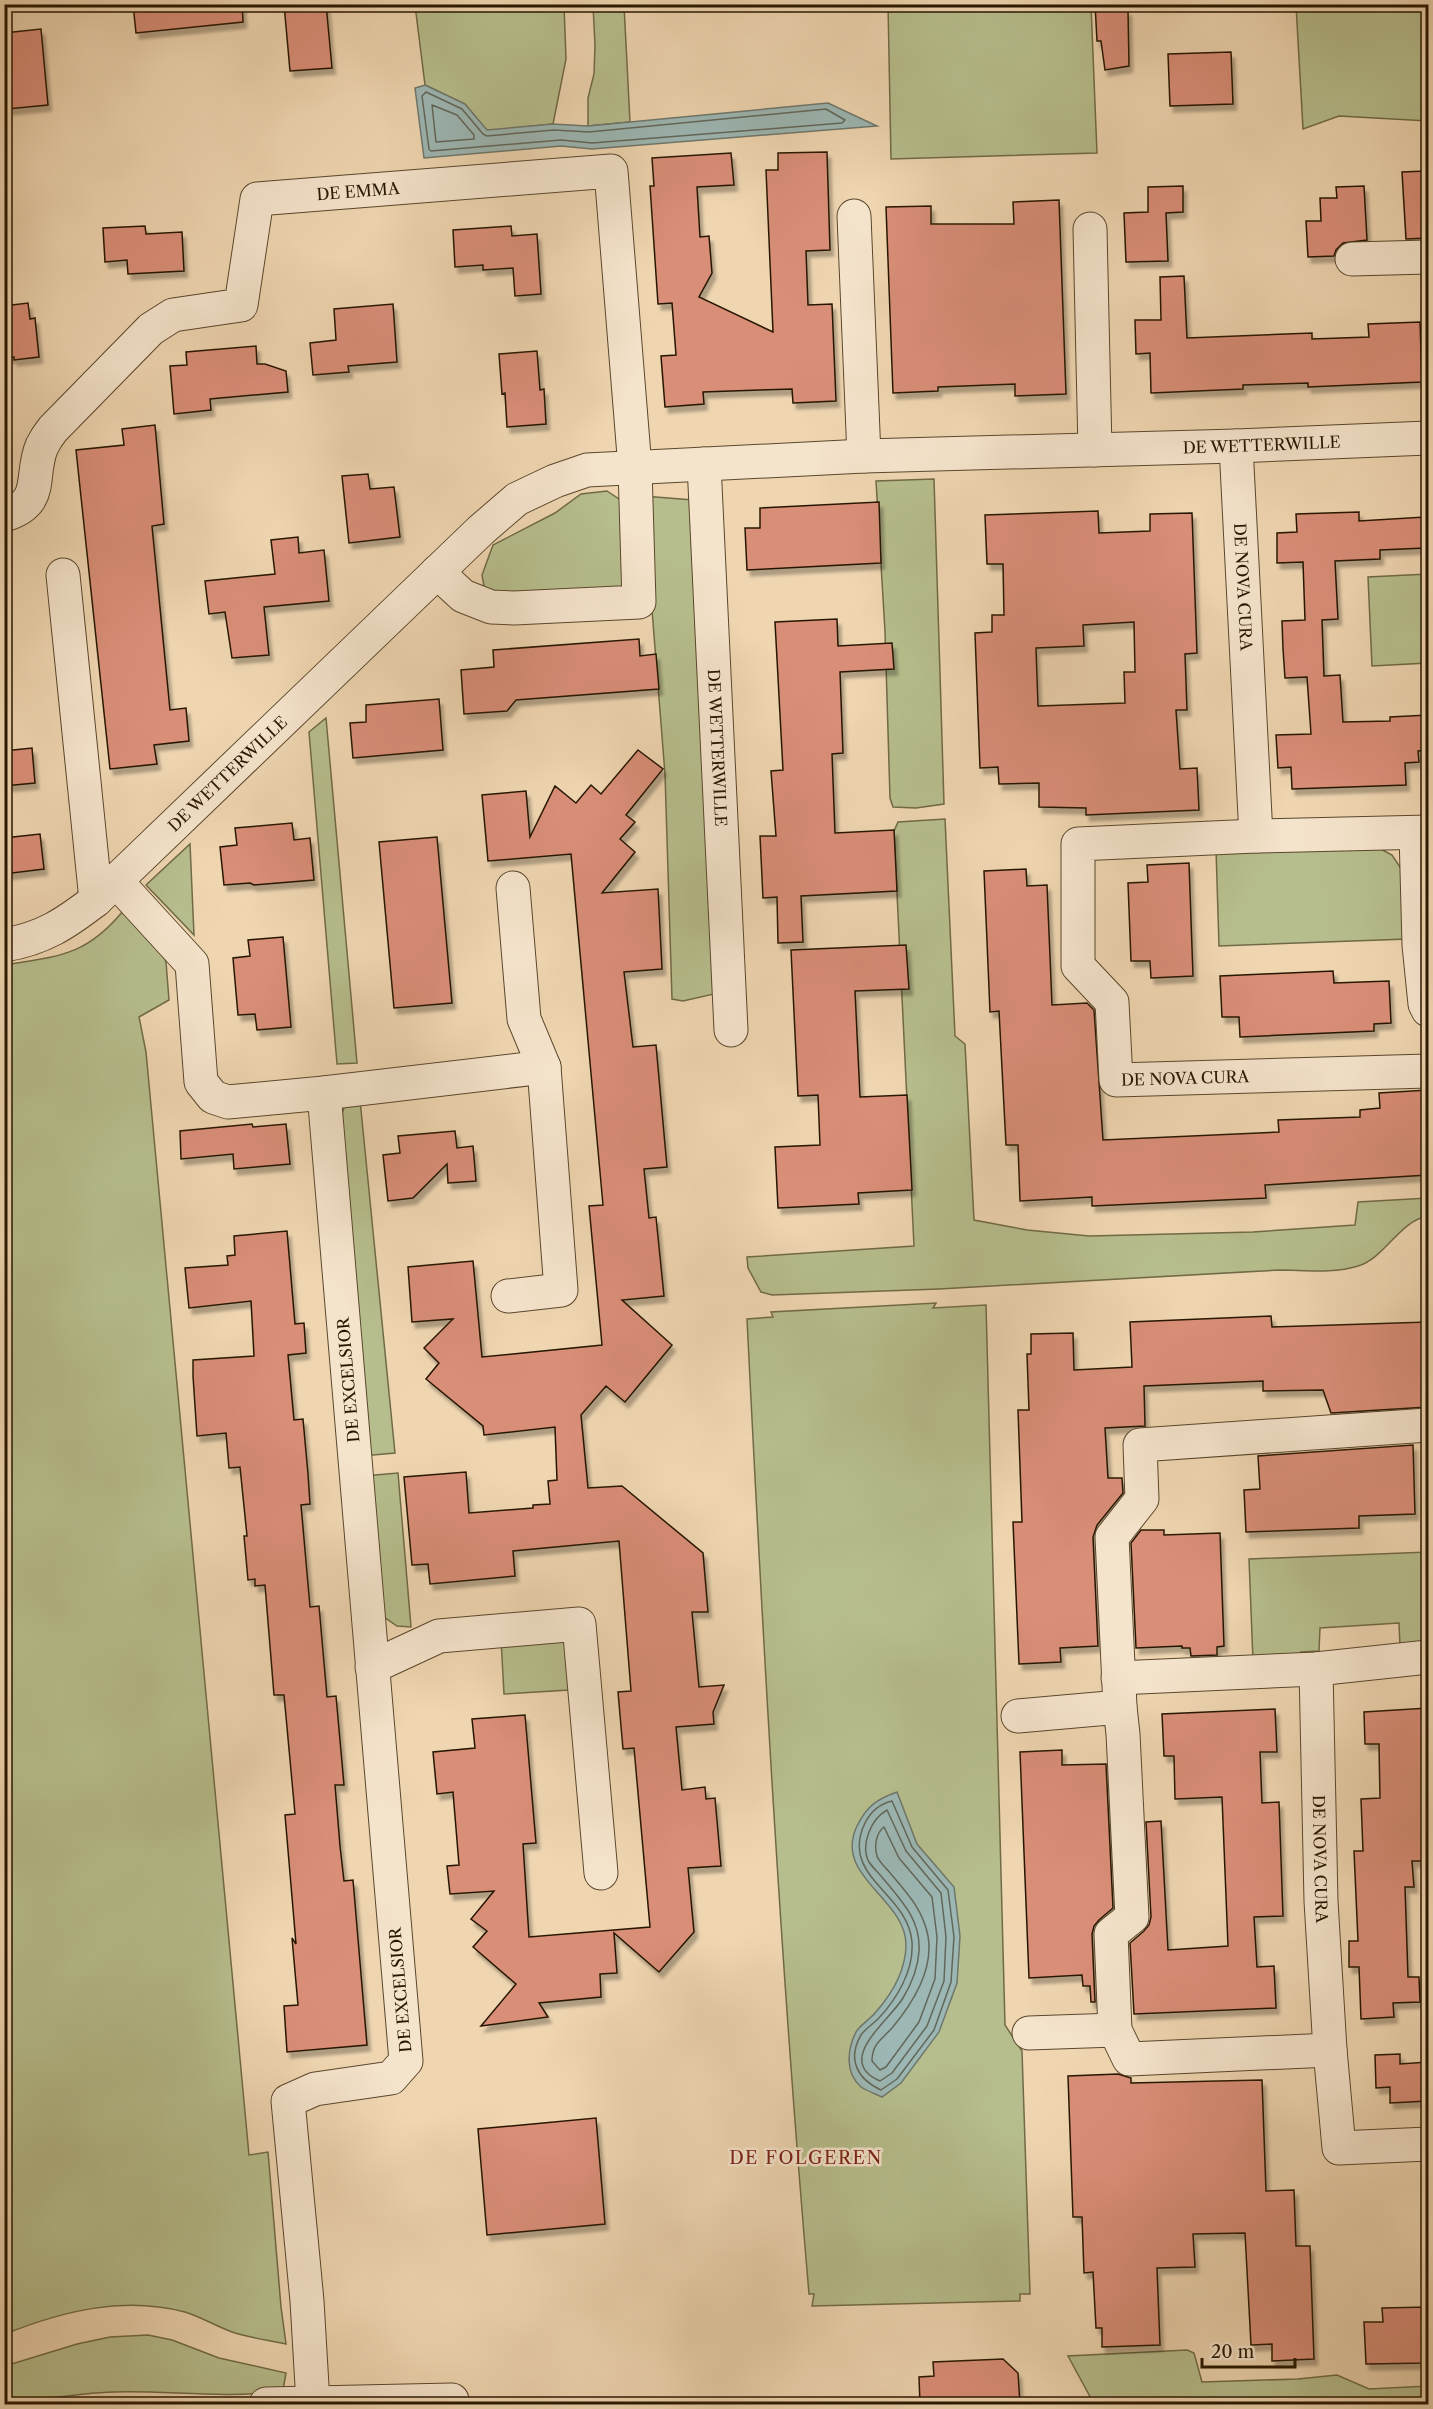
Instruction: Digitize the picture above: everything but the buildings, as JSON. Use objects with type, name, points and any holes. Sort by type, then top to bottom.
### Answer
[{"type":"street","name":"DE EMMA","points":[[4,515],[18,511],[33,497],[42,446],[53,429],[151,329],[173,315],[241,305],[257,199],[551,175],[611,171],[635,468]]},
{"type":"street","points":[[854,216],[864,456]]},
{"type":"street","points":[[1090,229],[1095,450]]},
{"type":"street","points":[[1352,259],[1428,257]]},
{"type":"street","name":"DE WETTERWILLE","points":[[4,945],[23,942],[62,926],[106,890],[437,572],[517,499],[555,481],[587,470],[864,456],[1236,446],[1428,438]]},
{"type":"street","name":"DE NOVA CURA","points":[[1236,446],[1256,836]]},
{"type":"street","name":"DE WETTERWILLE","points":[[704,464],[731,1030]]},
{"type":"street","points":[[437,572],[463,596],[491,607],[639,602],[635,468]]},
{"type":"street","points":[[63,575],[106,890],[192,964],[201,1082],[213,1097],[228,1102],[544,1067]]},
{"type":"street","name":"DE NOVA CURA","points":[[1428,1010],[1425,1004],[1419,945],[1422,832],[1078,844],[1077,966],[1112,1002],[1116,1080],[1428,1071]]},
{"type":"street","points":[[508,1296],[561,1290],[544,1067],[524,1019],[513,888]]},
{"type":"street","name":"DE EXCELSIOR","points":[[313,2403],[308,2310],[288,2101],[315,2089],[391,2078],[406,2061],[324,1093]]},
{"type":"street","points":[[1330,2050],[1129,2059],[1114,2030],[1111,1934],[1132,1917],[1112,1537],[1143,1499],[1140,1444],[1428,1425]]},
{"type":"street","points":[[372,1667],[439,1636],[579,1624],[601,1873]]},
{"type":"street","points":[[1018,1716],[1119,1692],[1428,1657]]},
{"type":"street","name":"DE NOVA CURA","points":[[1316,1669],[1321,1901],[1330,2050],[1339,2148],[1428,2144]]},
{"type":"street","points":[[1029,2033],[1114,2030]]},
{"type":"street","points":[[267,2404],[452,2400],[453,2404]]},
{"type":"green space","points":[[415,5],[564,5],[566,59],[553,124],[487,131],[465,104],[425,85]]},
{"type":"green space","points":[[593,5],[624,5],[630,122],[588,126],[588,98],[594,74]]},
{"type":"green space","points":[[888,5],[1091,5],[1097,153],[891,159]]},
{"type":"green space","points":[[1296,5],[1428,5],[1428,121],[1339,116],[1303,129]]},
{"type":"green space","points":[[934,479],[944,804],[916,808],[893,807],[890,798],[885,631],[876,481]]},
{"type":"green space","points":[[607,491],[625,503],[627,590],[485,592],[482,575],[493,545],[555,513],[581,494]]},
{"type":"green space","points":[[643,496],[693,500],[714,994],[683,1001],[672,999],[665,774]]},
{"type":"green space","points":[[1428,574],[1428,663],[1372,666],[1368,577]]},
{"type":"green space","points":[[326,718],[357,1063],[337,1064],[309,732]]},
{"type":"green space","points":[[945,819],[955,1036],[965,1044],[974,1220],[1027,1230],[1089,1236],[1253,1232],[1355,1225],[1358,1202],[1428,1198],[1428,1216],[1409,1225],[1368,1262],[1339,1270],[1279,1270],[939,1289],[772,1295],[761,1292],[748,1268],[747,1257],[914,1246],[894,831],[898,822]]},
{"type":"green space","points":[[190,844],[194,935],[146,885]]},
{"type":"green space","points":[[1379,848],[1392,855],[1402,870],[1407,939],[1219,946],[1216,849]]},
{"type":"green space","points":[[123,911],[157,942],[166,962],[169,1000],[139,1017],[146,1052],[249,2155],[268,2152],[286,2344],[232,2332],[185,2312],[138,2305],[93,2308],[49,2319],[5,2334],[5,965],[70,952],[97,937]]},
{"type":"green space","points":[[360,1100],[395,1453],[362,1456],[339,1125],[345,1104]]},
{"type":"green space","points":[[936,1303],[933,1308],[986,1305],[1005,2025],[1022,2051],[1030,2294],[1020,2294],[1020,2301],[812,2306],[814,2294],[809,2294],[781,1928],[747,1319],[773,1317],[771,1312]]},
{"type":"green space","points":[[398,1473],[411,1627],[397,1626],[384,1617],[364,1476]]},
{"type":"green space","points":[[1428,1552],[1428,1637],[1421,1642],[1400,1647],[1399,1623],[1320,1628],[1319,1651],[1301,1652],[1301,1659],[1253,1661],[1249,1559]]},
{"type":"green space","points":[[565,1635],[569,1690],[504,1694],[501,1639]]},
{"type":"green space","points":[[148,2335],[172,2340],[219,2358],[286,2373],[283,2390],[241,2394],[100,2393],[5,2404],[5,2366],[77,2344],[110,2337]]},
{"type":"green space","points":[[1187,2350],[1194,2353],[1202,2382],[1298,2379],[1337,2375],[1369,2389],[1428,2386],[1428,2404],[1094,2404],[1068,2356]]},
{"type":"water","points":[[425,85],[465,104],[487,130],[553,124],[588,126],[828,103],[877,126],[592,149],[561,146],[424,158],[415,88]]},
{"type":"water","points":[[897,1792],[917,1844],[954,1887],[960,1936],[957,1983],[939,2032],[901,2083],[882,2097],[861,2087],[856,2081],[850,2068],[849,2054],[856,2032],[873,2016],[897,1982],[904,1964],[906,1944],[903,1928],[895,1913],[862,1873],[854,1859],[852,1844],[857,1826],[869,1808],[884,1797]]},
{"type":"district","name":"DE FOLGEREN","points":[[806,2158]]}]
